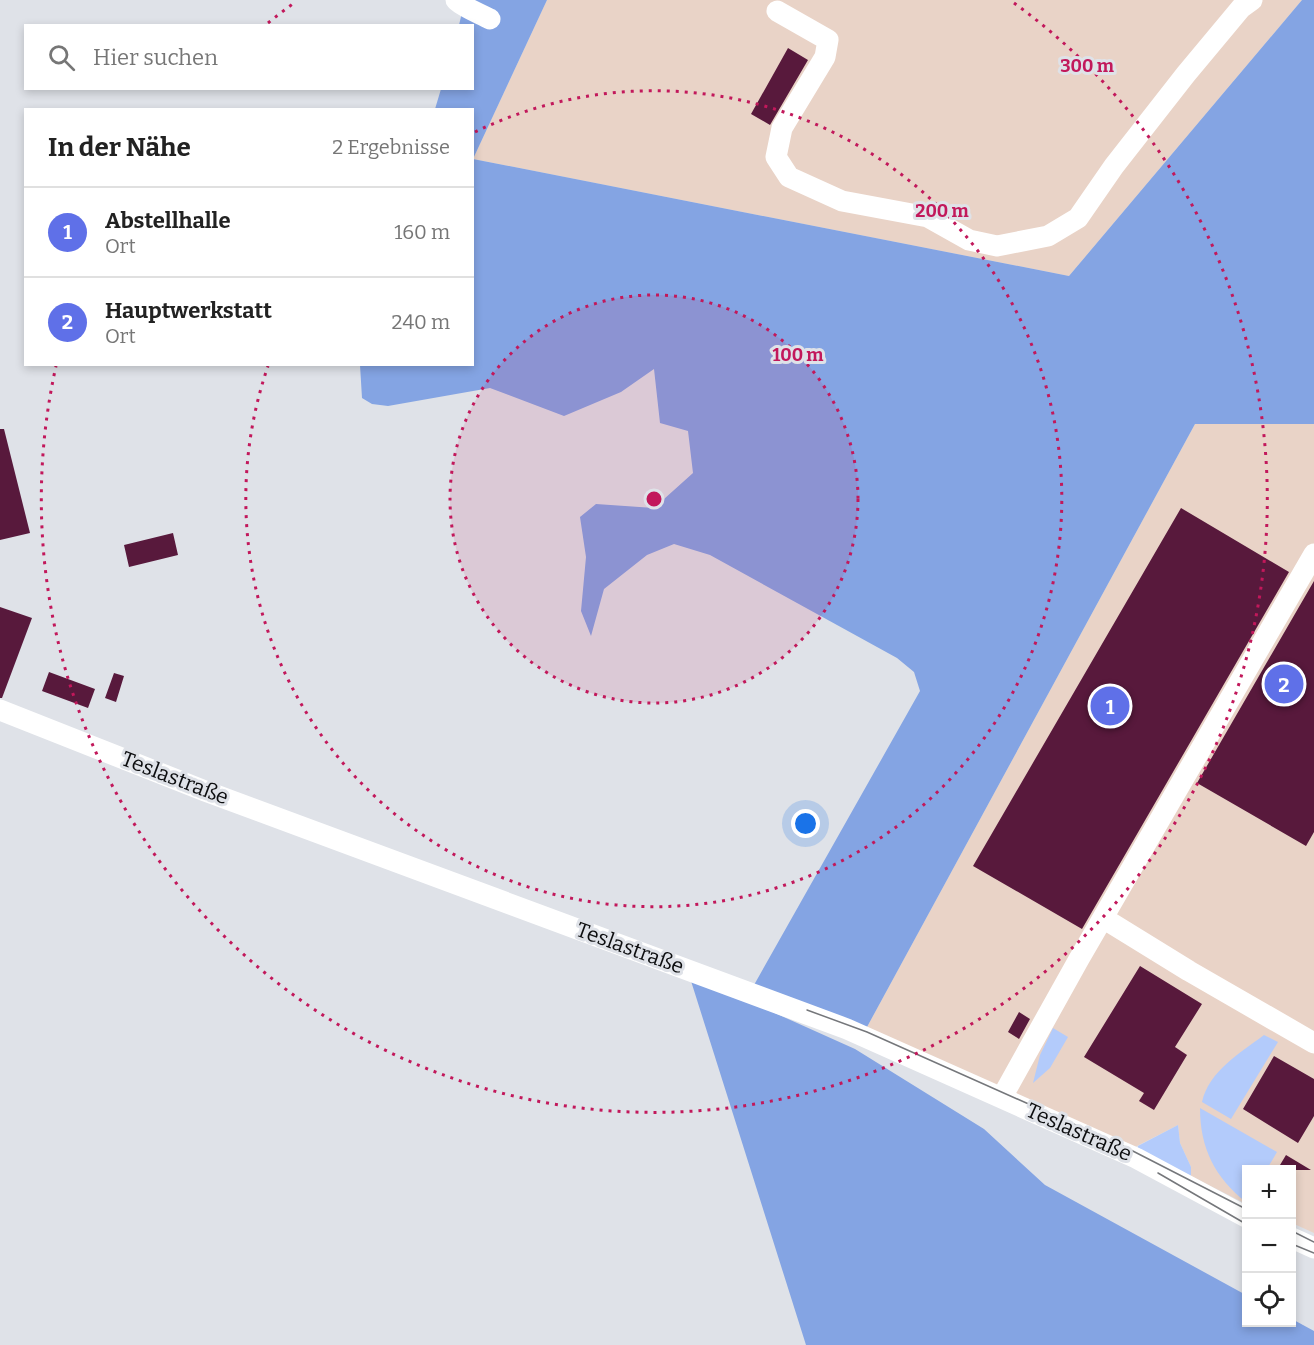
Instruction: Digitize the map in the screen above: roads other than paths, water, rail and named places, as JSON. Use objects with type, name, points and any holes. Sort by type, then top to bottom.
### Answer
[{"type":"street","points":[[456,0],[459,4],[474,9],[490,19]]},
{"type":"street","points":[[777,11],[828,40],[825,57],[782,128],[776,157],[789,177],[842,201],[928,217],[969,240],[997,246],[1048,236],[1078,218],[1114,166],[1186,74],[1241,8],[1252,0]]},
{"type":"street","points":[[1002,1098],[1103,918],[1314,554]]},
{"type":"street","name":"Teslastraße","points":[[0,710],[205,791],[847,1029],[1149,1164],[1242,1215]]},
{"type":"street","points":[[1103,918],[1314,1043]]},
{"type":"street","points":[[1296,1240],[1314,1248]]},
{"type":"tram line","points":[[807,1010],[867,1032],[1125,1147],[1242,1207]]},
{"type":"tram line","points":[[1158,1173],[1242,1222]]},
{"type":"tram line","points":[[1296,1233],[1314,1242]]},
{"type":"tram line","points":[[1296,1246],[1314,1253]]},
{"type":"place","name":"Hauptwerkstatt","points":[[1284,684]]},
{"type":"place","name":"Abstellhalle","points":[[1110,706]]}]
